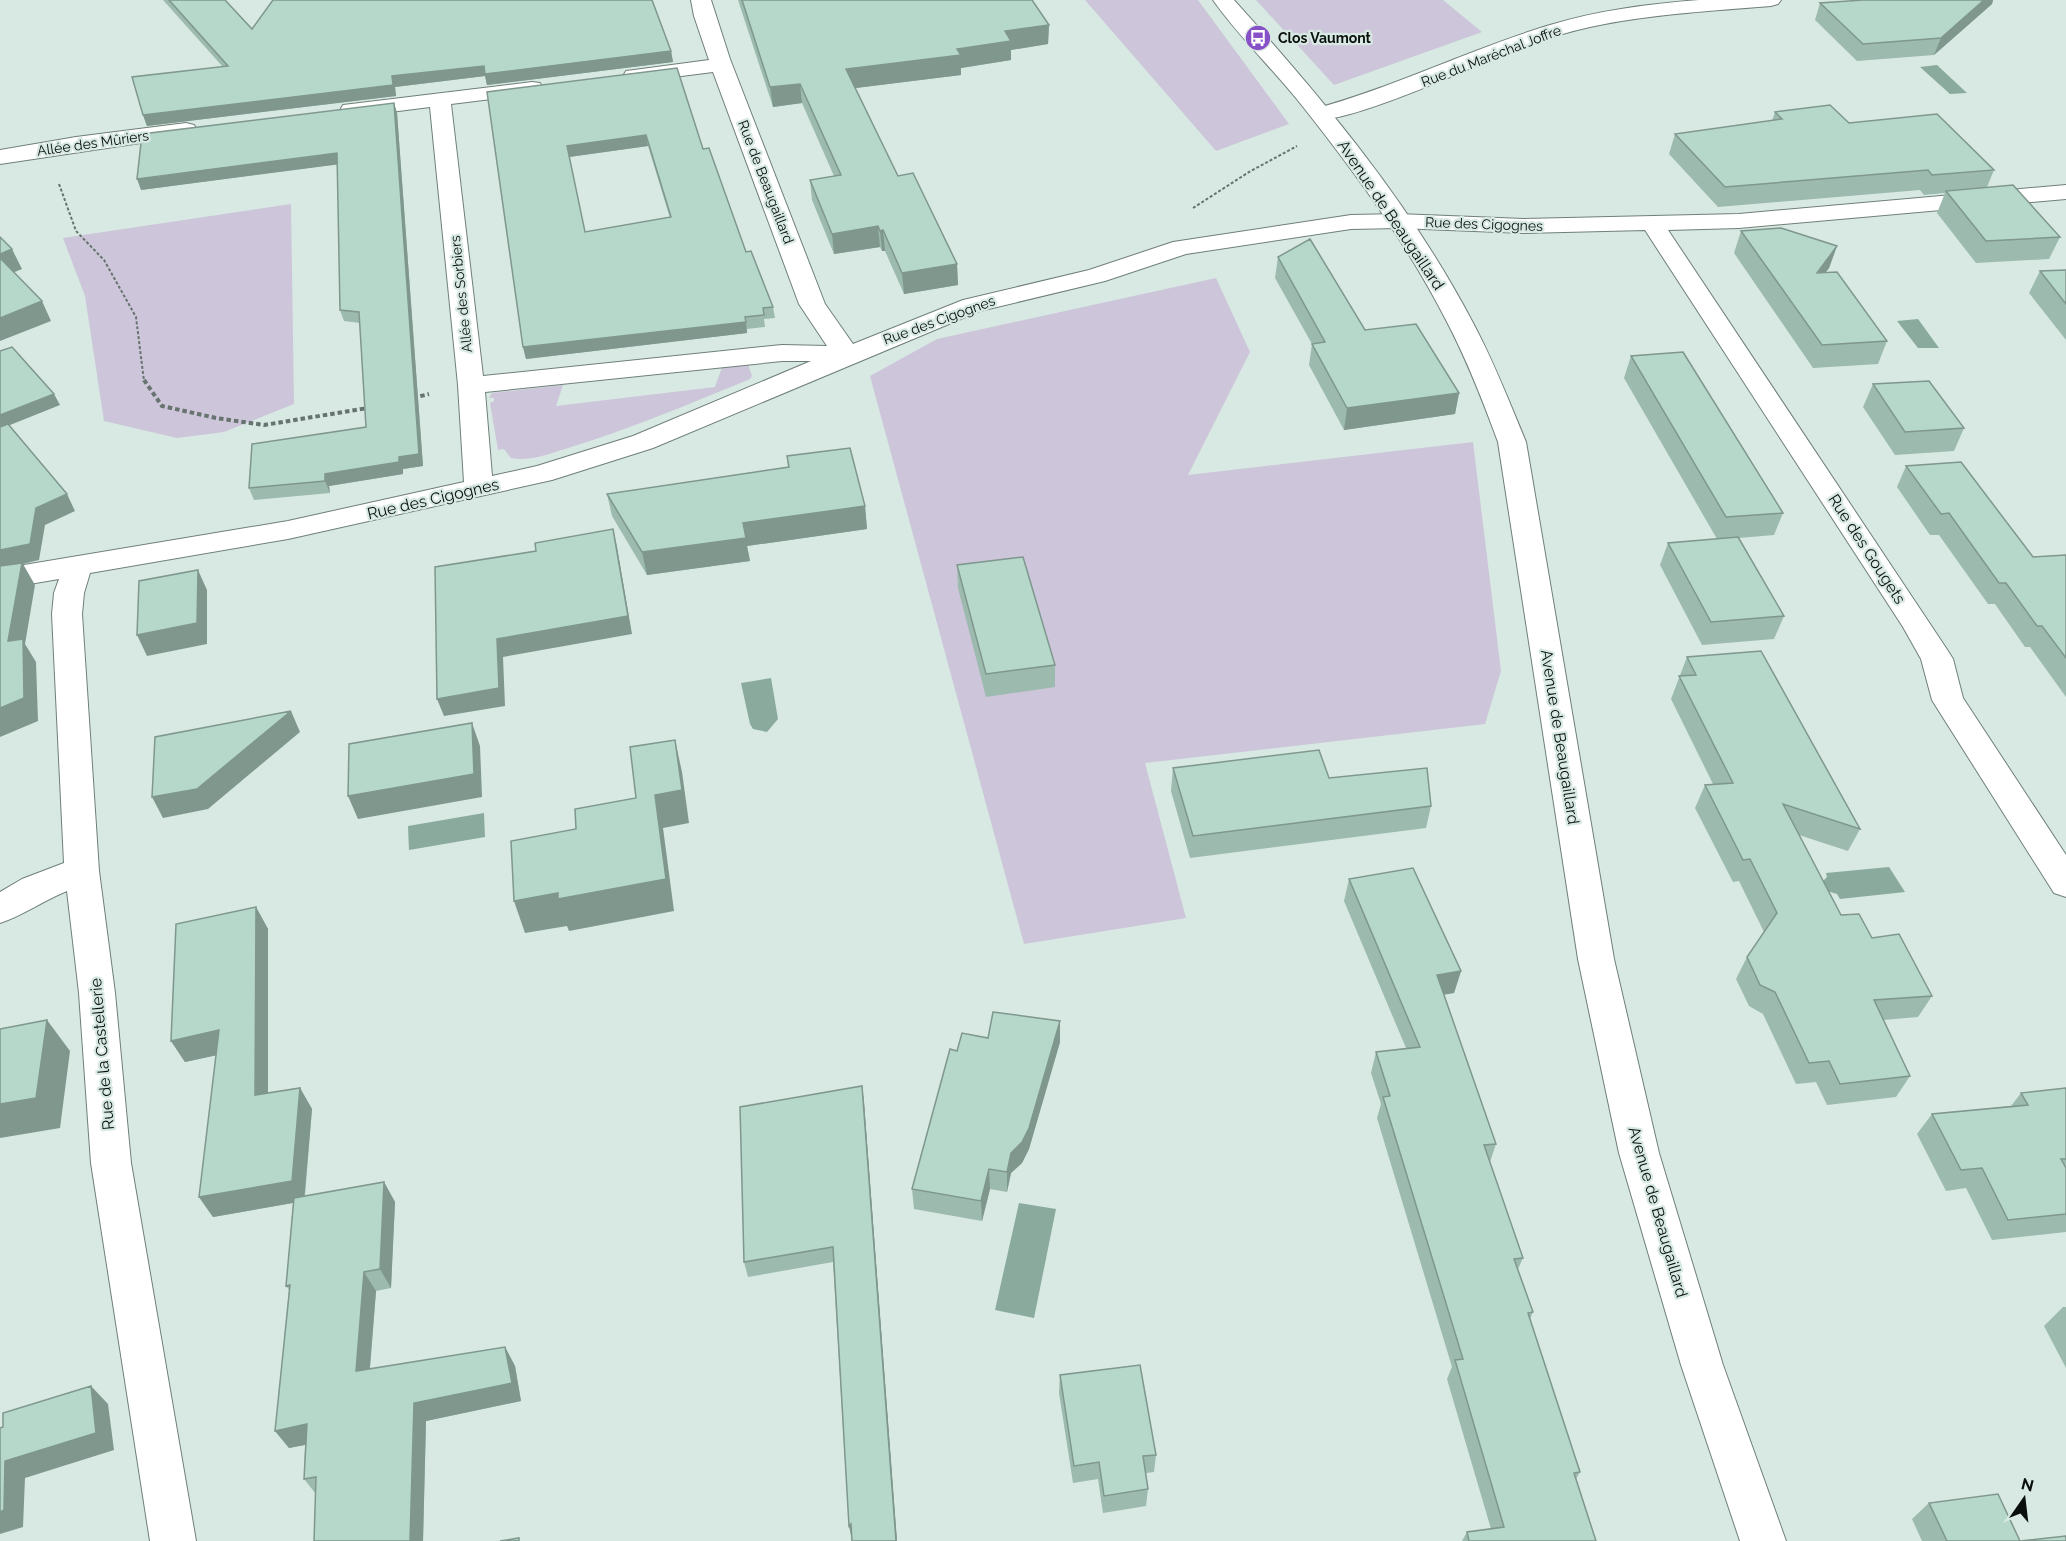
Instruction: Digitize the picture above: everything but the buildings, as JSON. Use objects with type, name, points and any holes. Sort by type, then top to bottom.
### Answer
[{"type":"street","name":"Rue de Beaugaillard","points":[[701,0],[721,66],[812,304],[827,329],[848,355]]},
{"type":"street","name":"Avenue de Beaugaillard","points":[[1223,0],[1327,122],[1432,270],[1497,396],[1512,442],[1596,958],[1639,1153],[1702,1365],[1763,1541]]},
{"type":"street","name":"Rue du Maréchal Joffre","points":[[1327,122],[1394,93],[1560,28],[1614,15],[1771,0]]},
{"type":"street","points":[[616,78],[721,66]]},
{"type":"street","points":[[334,112],[557,86]]},
{"type":"street","name":"Allée des Sorbiers","points":[[440,100],[471,384],[479,489]]},
{"type":"street","name":"Allée des Mûriers","points":[[0,157],[205,128]]},
{"type":"street","points":[[0,166],[47,149]]},
{"type":"street","name":"Rue des Cigognes","points":[[0,579],[288,530],[542,474],[644,442],[848,355],[972,306],[1096,276],[1182,247],[1352,222],[1398,221],[1524,226],[1739,221],[2066,192]]},
{"type":"street","name":"Rue des Gougets","points":[[1652,223],[1914,621],[1937,659],[1948,700],[2066,883]]},
{"type":"street","name":"Rue des Cigognes","points":[[471,384],[782,353],[848,355]]},
{"type":"street","name":"Rue de la Castellerie","points":[[78,566],[69,593],[67,614],[82,871],[97,993],[111,1163],[173,1541]]},
{"type":"street","points":[[0,909],[33,889],[82,871]]},
{"type":"path","points":[[1145,258],[1164,232],[1181,216],[1327,122]]},
{"type":"path","points":[[47,149],[76,231],[104,260],[136,317],[144,383],[162,406],[216,418],[264,425],[371,407]]},
{"type":"path","points":[[405,400],[471,384]]},
{"type":"shaded area","points":[[1085,0],[1198,0],[1289,124],[1216,151]]},
{"type":"shaded area","points":[[1256,0],[1443,0],[1482,32],[1334,85]]},
{"type":"shaded area","points":[[1937,65],[1967,93],[1950,94],[1920,67]]},
{"type":"shaded area","points":[[291,204],[294,404],[224,432],[177,438],[104,421],[85,296],[63,238]]},
{"type":"shaded area","points":[[1216,278],[1250,352],[1188,475],[1473,442],[1501,671],[1485,724],[1145,763],[1186,918],[1024,944],[870,376],[937,339]]},
{"type":"shaded area","points":[[1918,319],[1939,348],[1918,348],[1897,321]]},
{"type":"shaded area","points":[[748,364],[752,376],[750,379],[612,434],[532,458],[511,458],[504,449],[498,450],[490,403],[494,401],[494,398],[489,398],[492,393],[563,385],[556,406],[715,387],[722,367]]},
{"type":"shaded area","points":[[771,678],[778,719],[767,732],[753,729],[750,724],[741,683]]},
{"type":"shaded area","points":[[484,813],[485,837],[409,850],[408,826]]},
{"type":"shaded area","points":[[1889,867],[1905,892],[1840,899],[1837,894],[1827,891],[1822,882],[1827,877],[1826,873]]},
{"type":"shaded area","points":[[1019,1203],[1056,1209],[1034,1318],[995,1310]]},
{"type":"place","name":"Clos Vaumont","points":[[1258,38]]}]
